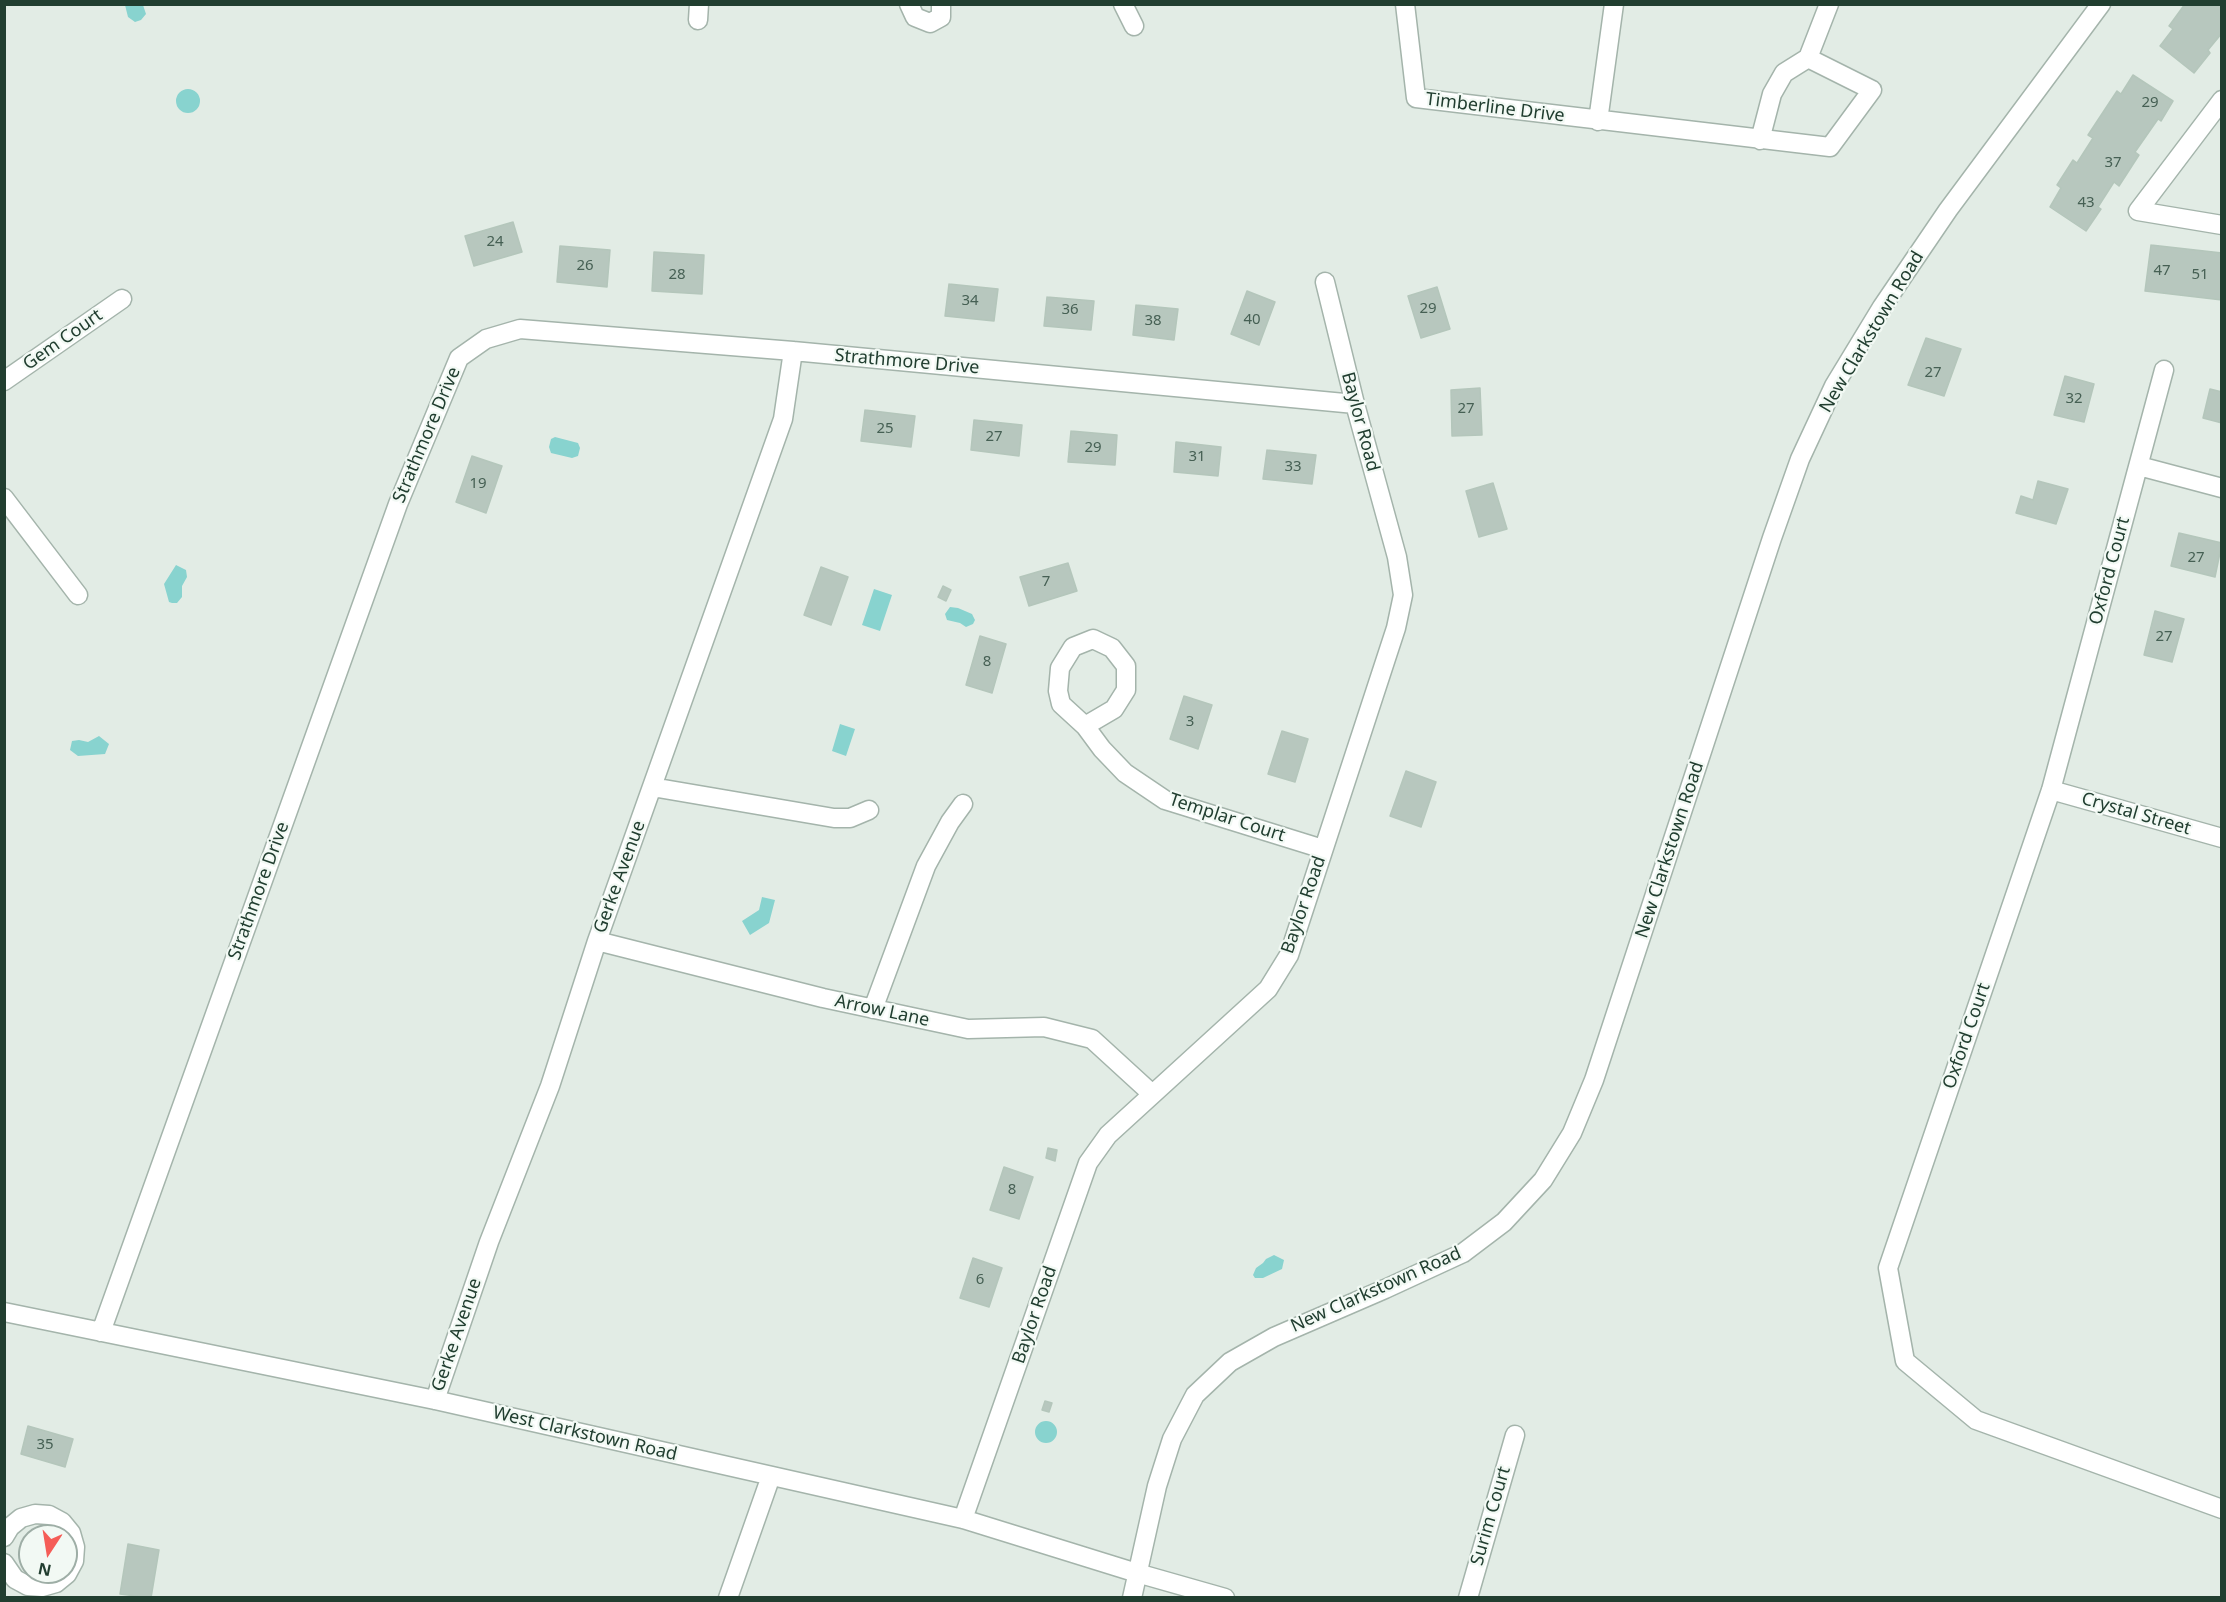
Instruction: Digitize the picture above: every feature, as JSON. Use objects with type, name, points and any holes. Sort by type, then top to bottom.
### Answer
[{"type":"street","points":[[909,4],[915,17],[930,23],[941,17],[941,4]]},
{"type":"street","points":[[1123,4],[1134,26]]},
{"type":"street","name":"Timberline Drive","points":[[1405,4],[1416,98],[1830,147],[1872,90],[1808,58]]},
{"type":"street","points":[[1598,121],[1614,4]]},
{"type":"street","points":[[1760,140],[1772,94],[1784,73],[1808,58],[1829,4]]},
{"type":"street","name":"New Clarkstown Road","points":[[1137,1574],[1157,1486],[1172,1439],[1195,1395],[1230,1362],[1274,1337],[1463,1252],[1504,1222],[1543,1180],[1572,1133],[1594,1080],[1772,538],[1800,459],[1834,386],[1882,307],[1948,210],[2101,4]]},
{"type":"street","points":[[2219,108],[2138,212],[2222,225]]},
{"type":"street","name":"Baylor Road","points":[[963,1519],[1088,1163],[1108,1135],[1151,1093],[1268,989],[1289,955],[1396,628],[1403,595],[1397,557],[1355,404],[1325,282]]},
{"type":"street","name":"Gem Court","points":[[4,381],[122,299]]},
{"type":"street","name":"Strathmore Drive","points":[[101,1332],[398,504],[459,358],[486,339],[520,329],[793,351],[1355,404]]},
{"type":"street","name":"Gerke Avenue","points":[[435,1400],[489,1242],[550,1086],[597,941],[783,419],[793,351]]},
{"type":"street","name":"Oxford Court","points":[[2164,370],[2051,790],[1888,1268],[1905,1361],[1976,1420],[2222,1509]]},
{"type":"street","points":[[2139,466],[2222,488]]},
{"type":"street","points":[[4,498],[78,595]]},
{"type":"street","name":"Templar Court","points":[[1085,726],[1114,709],[1126,690],[1126,666],[1112,648],[1093,639],[1073,648],[1060,668],[1058,691],[1061,704],[1085,726],[1102,749],[1125,773],[1165,800],[1323,849]]},
{"type":"street","points":[[652,787],[834,818],[850,818],[869,810]]},
{"type":"street","name":"Crystal Street","points":[[2051,790],[2222,838]]},
{"type":"street","points":[[873,1009],[926,866],[950,822],[963,804]]},
{"type":"street","name":"Arrow Lane","points":[[597,941],[822,998],[968,1029],[1044,1027],[1092,1039],[1151,1093]]},
{"type":"street","name":"West Clarkstown Road","points":[[4,1312],[435,1400],[963,1519],[1137,1574],[1225,1598]]},
{"type":"street","name":"Surim Court","points":[[1468,1598],[1515,1436]]},
{"type":"street","points":[[728,1598],[771,1476]]},
{"type":"street","points":[[4,1563],[15,1580],[28,1586],[42,1587],[56,1583],[67,1574],[74,1561],[75,1547],[71,1533],[62,1522],[49,1515],[35,1514],[21,1518],[6,1530]]},
{"type":"street","points":[[1132,1598],[1137,1574]]},
{"type":"water","points":[[125,5],[143,5],[146,14],[141,20],[135,22],[128,17]]},
{"type":"water","points":[[188,89],[197,92],[200,101],[197,110],[188,113],[179,110],[176,101],[179,92]]},
{"type":"water","points":[[555,437],[578,443],[580,448],[578,456],[572,458],[551,453],[549,447],[551,439]]},
{"type":"water","points":[[176,565],[186,570],[187,577],[182,586],[182,597],[177,603],[172,603],[169,602],[164,584]]},
{"type":"water","points":[[874,589],[892,595],[880,631],[862,625]]},
{"type":"water","points":[[950,607],[972,614],[975,620],[973,624],[966,627],[947,620],[945,614]]},
{"type":"water","points":[[840,724],[855,729],[846,756],[832,751]]},
{"type":"water","points":[[99,736],[109,744],[105,754],[78,756],[70,750],[72,741],[88,742]]},
{"type":"water","points":[[762,897],[775,900],[769,923],[750,935],[742,921],[759,910]]},
{"type":"water","points":[[1274,1255],[1284,1260],[1282,1269],[1263,1278],[1255,1278],[1253,1275],[1256,1268]]},
{"type":"water","points":[[1042,1421],[1050,1421],[1057,1428],[1057,1436],[1050,1443],[1042,1443],[1035,1436],[1035,1428]]},
{"type":"building","points":[[2185,4],[2222,4],[2222,33],[2194,73],[2160,46],[2173,29],[2169,26]]},
{"type":"building","points":[[2133,75],[2173,101],[2161,121],[2158,119],[2135,152],[2139,155],[2119,186],[2114,182],[2098,207],[2101,209],[2086,231],[2050,207],[2061,188],[2057,185],[2073,160],[2077,163],[2093,138],[2088,135],[2117,91],[2121,94]]},
{"type":"building","points":[[513,222],[522,252],[474,266],[465,236]]},
{"type":"building","points":[[2151,245],[2222,253],[2222,300],[2145,291]]},
{"type":"building","points":[[560,246],[610,250],[607,287],[557,282]]},
{"type":"building","points":[[654,252],[704,255],[702,294],[652,291]]},
{"type":"building","points":[[949,284],[998,289],[994,321],[945,316]]},
{"type":"building","points":[[1437,287],[1450,329],[1421,338],[1408,296]]},
{"type":"building","points":[[1247,291],[1275,302],[1259,345],[1231,334]]},
{"type":"building","points":[[1047,297],[1094,301],[1091,330],[1044,326]]},
{"type":"building","points":[[1136,305],[1178,309],[1174,340],[1133,335]]},
{"type":"building","points":[[1926,338],[1961,349],[1944,396],[1908,385]]},
{"type":"building","points":[[2065,376],[2094,384],[2084,422],[2054,415]]},
{"type":"building","points":[[1480,388],[1482,435],[1452,436],[1451,390]]},
{"type":"building","points":[[2210,389],[2222,392],[2222,423],[2203,418]]},
{"type":"building","points":[[865,410],[915,416],[911,447],[861,441]]},
{"type":"building","points":[[974,420],[1022,425],[1019,456],[971,450]]},
{"type":"building","points":[[1071,431],[1117,435],[1115,465],[1068,462]]},
{"type":"building","points":[[1176,442],[1221,447],[1218,476],[1174,472]]},
{"type":"building","points":[[1267,450],[1316,455],[1312,484],[1263,479]]},
{"type":"building","points":[[472,456],[502,466],[486,513],[456,502]]},
{"type":"building","points":[[2038,481],[2068,489],[2056,524],[2016,513],[2021,496],[2033,500]]},
{"type":"building","points":[[1493,483],[1507,529],[1479,537],[1466,491]]},
{"type":"building","points":[[2179,533],[2222,543],[2215,577],[2171,566]]},
{"type":"building","points":[[1068,563],[1077,591],[1029,606],[1020,577]]},
{"type":"building","points":[[821,567],[848,577],[831,625],[804,615]]},
{"type":"building","points":[[943,586],[951,590],[946,601],[938,597]]},
{"type":"building","points":[[2155,611],[2184,619],[2172,662],[2144,655]]},
{"type":"building","points":[[980,636],[1006,644],[992,693],[966,685]]},
{"type":"building","points":[[1184,696],[1212,705],[1198,749],[1170,739]]},
{"type":"building","points":[[1282,731],[1308,739],[1295,782],[1268,774]]},
{"type":"building","points":[[1406,771],[1436,782],[1421,827],[1390,816]]},
{"type":"building","points":[[1048,1148],[1057,1150],[1055,1161],[1046,1158]]},
{"type":"building","points":[[1004,1167],[1033,1177],[1019,1219],[990,1210]]},
{"type":"building","points":[[973,1258],[1002,1268],[989,1307],[960,1298]]},
{"type":"building","points":[[1045,1401],[1052,1403],[1049,1412],[1042,1410]]},
{"type":"building","points":[[28,1426],[73,1439],[65,1467],[21,1454]]},
{"type":"building","points":[[128,1544],[159,1550],[151,1598],[120,1594]]}]
